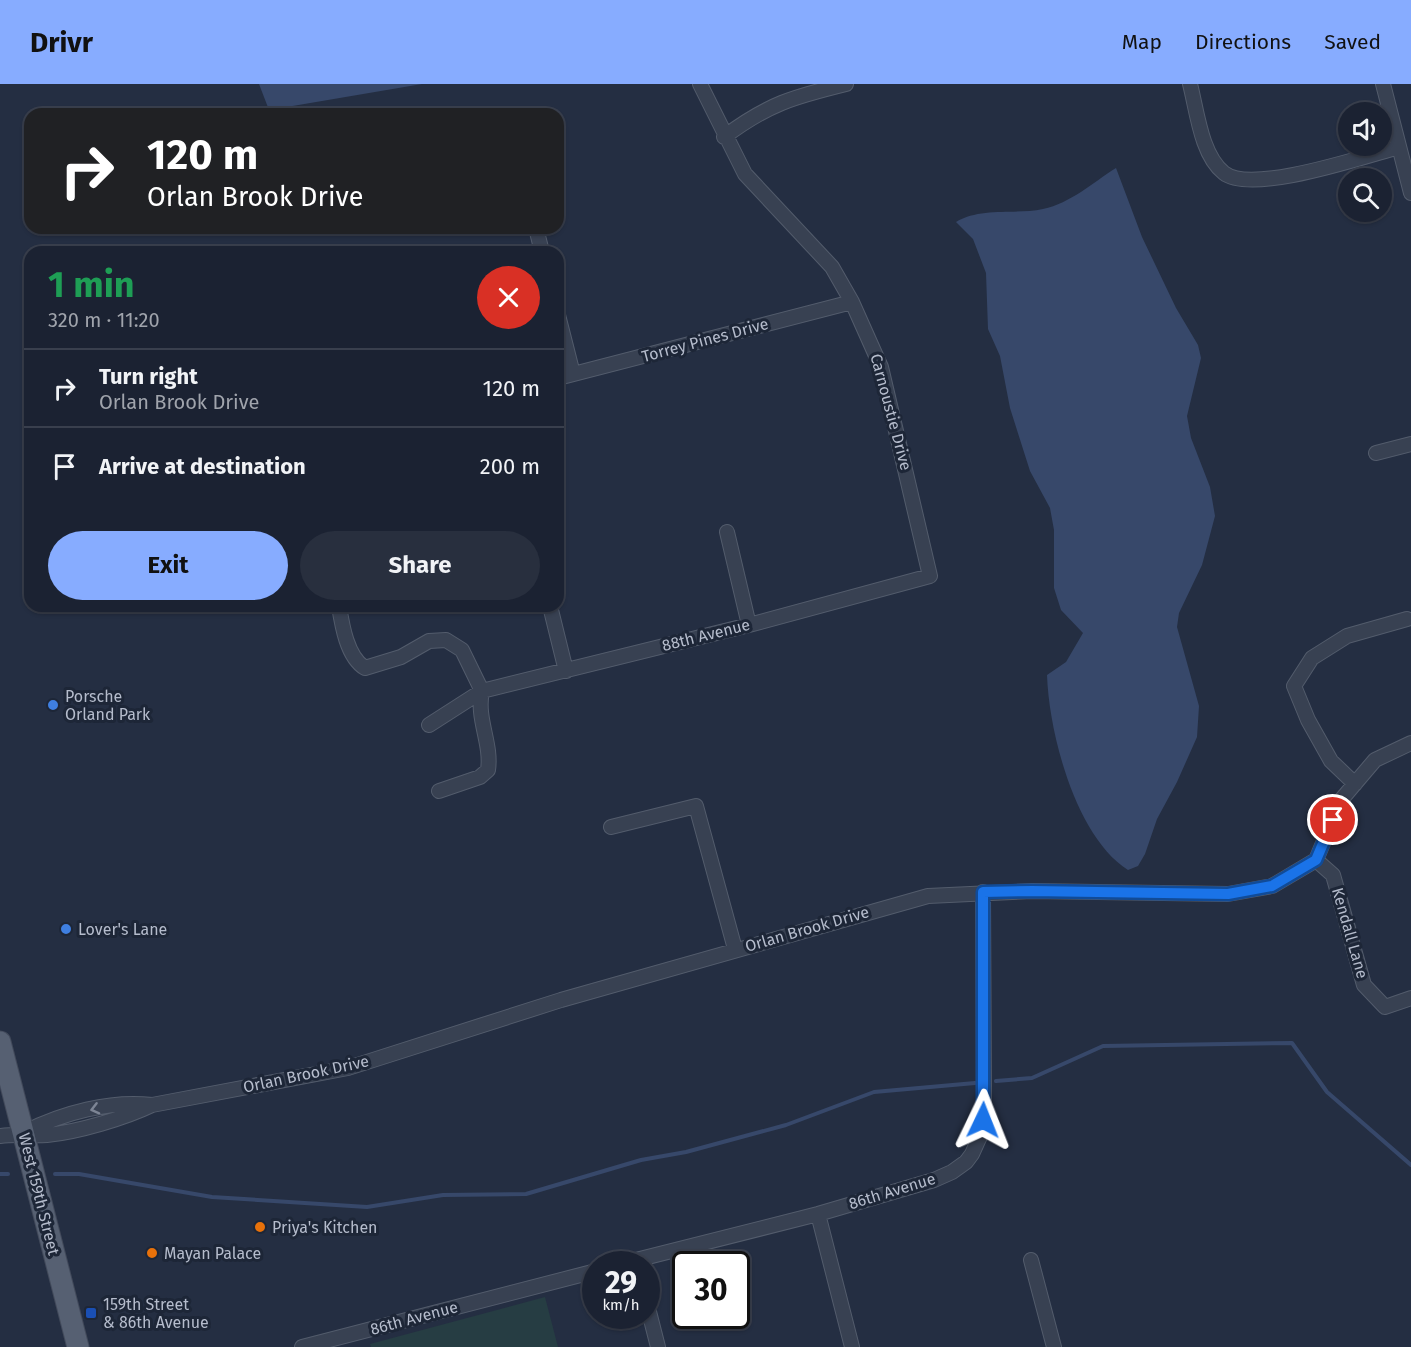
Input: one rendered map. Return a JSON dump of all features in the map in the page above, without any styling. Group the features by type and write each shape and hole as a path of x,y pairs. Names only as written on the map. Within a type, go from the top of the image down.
{"main road":[{"name":"West 159th Street","path":"0,1042 78,1347"}],"street":[{"name":"Carnoustie Drive","path":"700,84 724,137 745,174 832,267 852,302 881,367 930,576"},
{"path":"724,137 754,114 790,98 846,84"},
{"path":"1190,84 1209,153 1225,174 1248,180 1279,179 1399,147"},
{"path":"1383,84 1411,193"},
{"name":"Torrey Pines Drive","path":"564,376 852,302"},
{"path":"564,339 573,374"},
{"path":"1376,453 1411,444"},
{"path":"728,532 749,625"},
{"name":"88th Avenue","path":"429,725 482,691 749,625 930,576"},
{"path":"340,612 348,643 357,663 365,668 401,657 429,641 446,640 462,650 482,691 479,707 490,758 489,770 480,777 440,790"},
{"path":"552,612 566,670"},
{"path":"1355,784 1331,760 1308,720 1294,686 1312,658 1347,636 1407,619"},
{"path":"1316,860 1341,800 1376,760 1411,743"},
{"path":"611,827 696,806 735,949"},
{"name":"Orlan Brook Drive","path":"0,1136 23,1133 47,1121 126,1102 152,1105 348,1068 561,1000 928,896 1032,891 1228,894 1272,886 1316,860"},
{"name":"Kendall Lane","path":"1316,860 1333,875 1364,985 1385,1007 1411,998"},
{"name":"86th Avenue","path":"660,1256 934,1180 966,1162 976,1148 982,1132 984,1108 983,892"},
{"path":"818,1214 852,1347"},
{"path":"1030,1260 1054,1347"},
{"name":"86th Avenue","path":"302,1347 582,1275"},
{"path":"653,1329 658,1347"}],"green space":[{"path":"545,1297 558,1347 371,1347 370,1344"}],"water":[{"path":"259,84 422,84 281,108 268,108"},
{"path":"1116,168 1142,237 1176,308 1198,345 1201,358 1187,416 1191,438 1210,487 1215,516 1202,565 1179,613 1177,627 1199,706 1197,737 1157,819 1145,854 1138,866 1128,870 1110,855 1094,834 1080,809 1060,754 1053,726 1047,675 1066,662 1083,633 1061,610 1054,588 1054,530 1050,508 1030,471 1010,408 1000,356 988,329 986,273 973,239 956,222 976,214 1032,211 1053,206 1072,197"}],"waterway":[{"path":"996,1081 1032,1078 1103,1046 1292,1043 1327,1092 1411,1165"},
{"path":"55,1174 79,1174 212,1197 367,1207 443,1195 526,1194 641,1160 686,1152 786,1125 874,1092 975,1083"},
{"path":"0,1174 8,1174"}],"place":[{"name":"Porsche Orland Park","path":"53,705"},
{"name":"Lover's Lane","path":"66,929"},
{"name":"Priya's Kitchen","path":"260,1227"},
{"name":"Mayan Palace","path":"152,1253"},
{"name":"159th Street & 86th Avenue","path":"91,1313"}],"route":[{"path":"983,1120 985,1044 983,892 1228,894 1272,886 1316,860 1333,820"}]}
